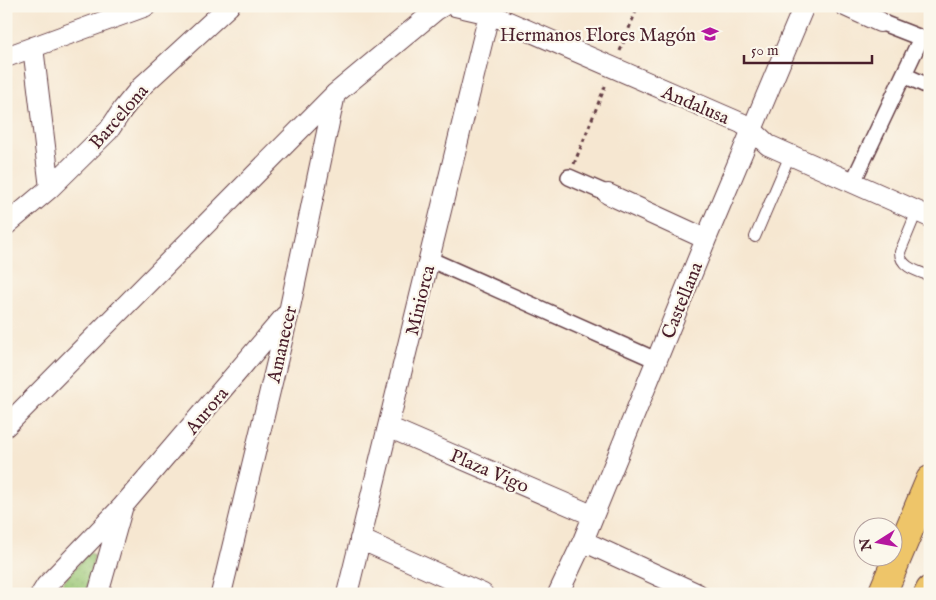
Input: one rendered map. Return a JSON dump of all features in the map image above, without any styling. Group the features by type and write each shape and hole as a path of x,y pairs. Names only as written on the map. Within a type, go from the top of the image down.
{"main road":[{"path":"882,594 930,480"},
{"path":"928,594 930,590"}],"street":[{"path":"6,57 146,6"},
{"name":"Barcelona","path":"6,225 50,188 109,130 141,87 229,6"},
{"name":"Castellana","path":"558,594 582,541 804,6"},
{"path":"844,6 922,38 853,182"},
{"path":"6,426 335,94 444,7"},
{"name":"Andalusa","path":"444,7 491,10 613,68 741,123 752,130 768,145 923,214"},
{"name":"Miniorca","path":"347,594 428,259 491,10"},
{"path":"33,47 50,188"},
{"path":"904,75 930,87"},
{"name":"Amanecer","path":"221,594 289,312 335,94"},
{"path":"570,177 706,239"},
{"path":"428,259 656,360"},
{"name":"Aurora","path":"40,594 122,507 289,312"},
{"name":"Plaza Vigo","path":"388,427 592,515"},
{"name":"Aurora","path":"98,594 122,507"},
{"path":"360,539 483,594"},
{"path":"582,541 698,594"}],"lane":[{"path":"755,237 790,155"},
{"path":"923,214 900,252 900,259 905,265 930,276"}],"path":[{"path":"570,177 638,6"}],"green space":[{"path":"91,553 94,557 85,594 53,594 87,554"}],"place":[{"name":"Hermanos Flores Magón","path":"710,34"}]}
